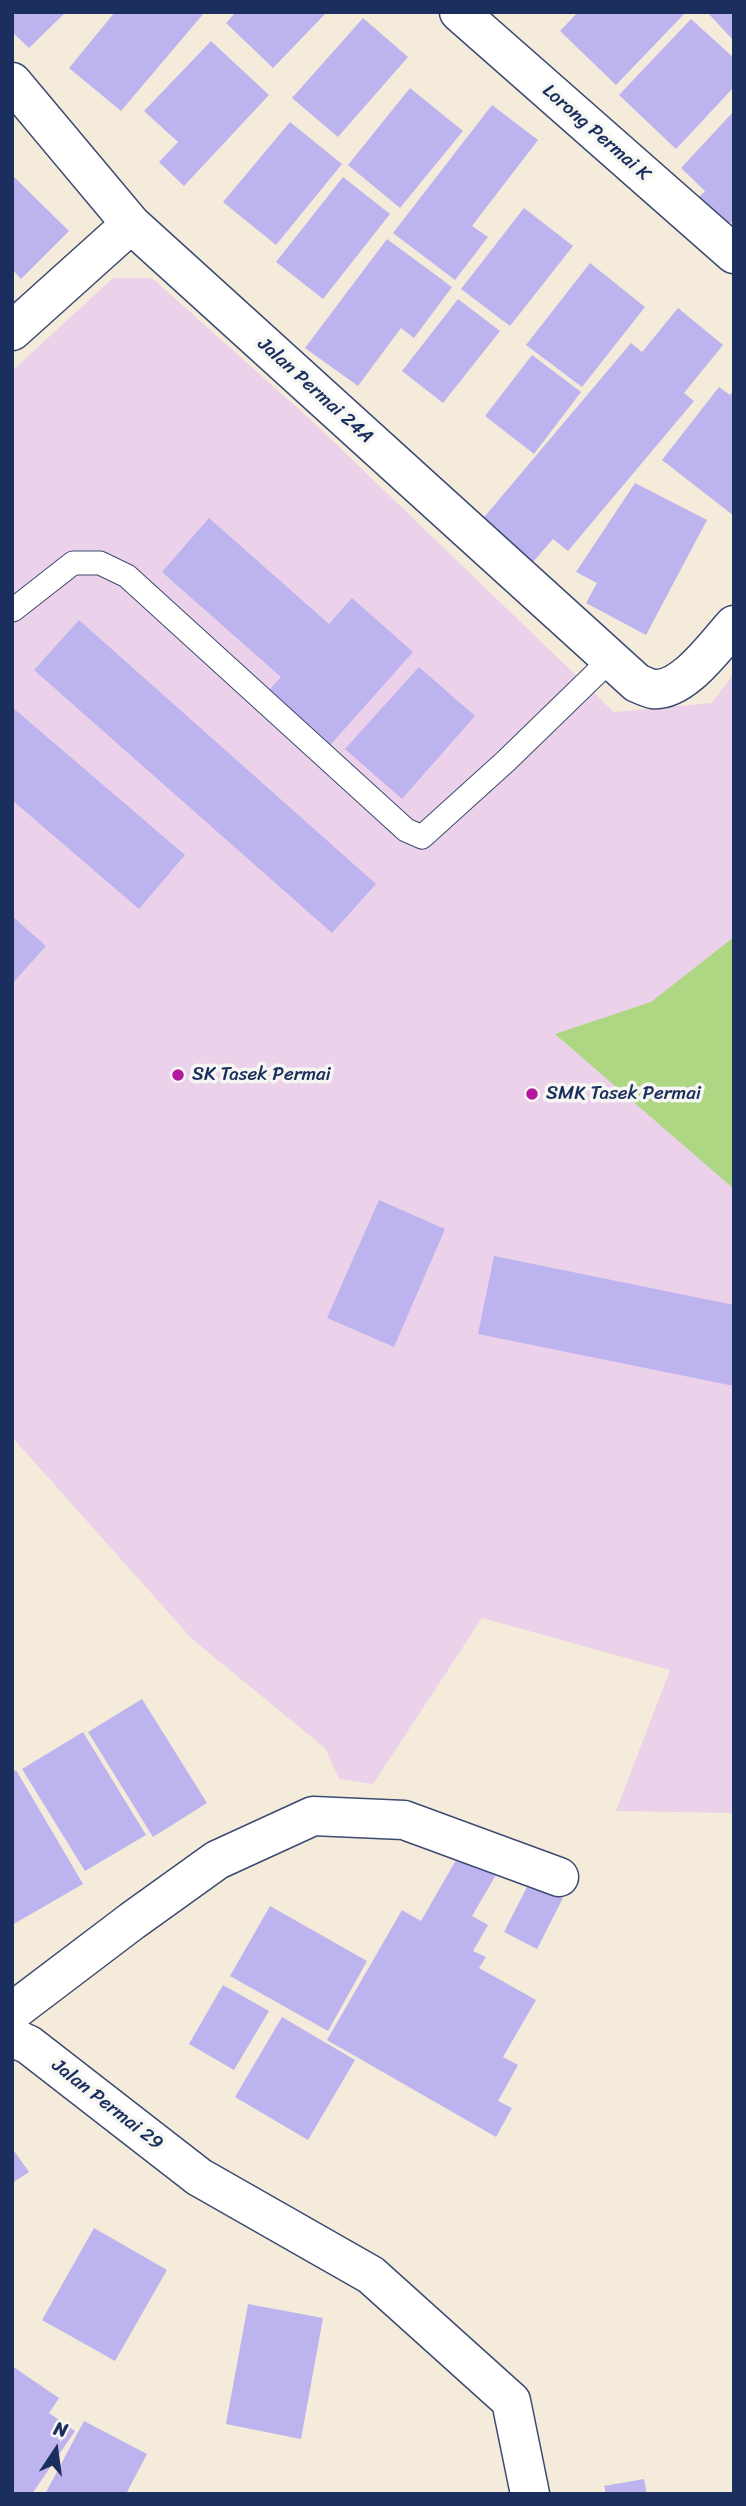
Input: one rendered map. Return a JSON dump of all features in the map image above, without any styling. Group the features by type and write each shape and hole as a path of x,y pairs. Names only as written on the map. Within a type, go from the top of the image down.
{"street":[{"name":"Lorong Permai K","path":"459,12 734,254"},
{"name":"Jalan Permai 24A","path":"12,82 131,224 624,671"},
{"path":"12,331 131,224"},
{"path":"624,671 652,689 668,687 683,680 734,625"},
{"path":"12,2012 132,1920 218,1860 313,1816 404,1820 559,1877"},
{"name":"Jalan Permai 29","path":"12,2037 29,2045 199,2177 371,2275 511,2400 530,2494"}],"lane":[{"path":"13,610 73,563 100,563 127,576 406,830 422,837 506,761 624,671"}],"shaded area":[{"path":"113,278 152,278 312,421 614,712 712,703 734,673 734,1813 616,1811 670,1670 482,1618 373,1784 339,1779 325,1748 192,1639 12,1437 12,371"}],"green space":[{"path":"734,937 734,1189 555,1034 651,1002"}],"building":[{"path":"12,12 66,12 29,48 12,32"},
{"path":"115,12 204,13 121,111 69,68"},
{"path":"236,12 327,12 273,68 226,23"},
{"path":"578,12 686,12 616,85 560,31"},
{"path":"707,12 734,12 734,41"},
{"path":"363,18 408,57 338,137 292,98"},
{"path":"691,19 734,58 734,87 676,149 619,95"},
{"path":"211,41 269,95 184,186 159,162 178,142 144,111"},
{"path":"410,88 463,131 400,208 348,165"},
{"path":"492,105 538,140 472,226 488,237 455,280 393,233"},
{"path":"734,111 734,219 728,225 699,197 705,191 681,168"},
{"path":"290,122 342,164 276,245 223,202"},
{"path":"12,175 69,231 21,279 12,269"},
{"path":"343,177 390,214 323,299 276,262"},
{"path":"524,208 573,246 510,326 461,289"},
{"path":"387,239 452,287 414,338 401,328 358,386 305,348"},
{"path":"590,263 645,307 582,387 526,345"},
{"path":"458,299 500,331 443,403 402,371"},
{"path":"678,308 723,345 684,393 694,401 568,551 553,539 526,570 475,528 631,343 642,352"},
{"path":"532,355 581,392 534,454 485,416"},
{"path":"719,387 730,395 734,390 734,516 662,460"},
{"path":"635,483 707,520 646,635 586,603 597,583 576,572"},
{"path":"209,518 329,624 352,598 413,652 324,752 262,698 281,677 162,572"},
{"path":"79,620 376,884 332,933 34,670"},
{"path":"419,667 475,716 402,799 345,749"},
{"path":"12,707 185,855 139,909 12,800"},
{"path":"12,916 46,946 12,984"},
{"path":"379,1200 445,1229 394,1347 327,1318"},
{"path":"494,1256 734,1305 734,1386 478,1334"},
{"path":"142,1699 207,1803 153,1837 88,1732"},
{"path":"83,1732 146,1835 85,1871 22,1769"},
{"path":"16,1770 83,1884 12,1925 12,1772"},
{"path":"463,1848 500,1868 472,1916 488,1925 473,1951 486,1957 479,1968 536,2000 503,2057 518,2065 498,2101 512,2108 496,2137 327,2040 402,1910 421,1921"},
{"path":"530,1881 563,1898 537,1949 504,1932"},
{"path":"270,1906 367,1961 328,2031 230,1976"},
{"path":"223,1985 269,2011 234,2070 189,2044"},
{"path":"282,2017 355,2060 308,2140 235,2097"},
{"path":"12,2148 29,2172 12,2183"},
{"path":"94,2228 167,2270 115,2361 42,2320"},
{"path":"248,2304 323,2318 301,2439 226,2424"},
{"path":"12,2366 59,2398 49,2413 75,2431 32,2494 12,2494"},
{"path":"84,2421 147,2454 126,2494 45,2494"},
{"path":"644,2479 647,2494 606,2494 604,2486"}],"place":[{"name":"SK Tasek Permai","path":"178,1075"},
{"name":"SMK Tasek Permai","path":"532,1094"}]}
